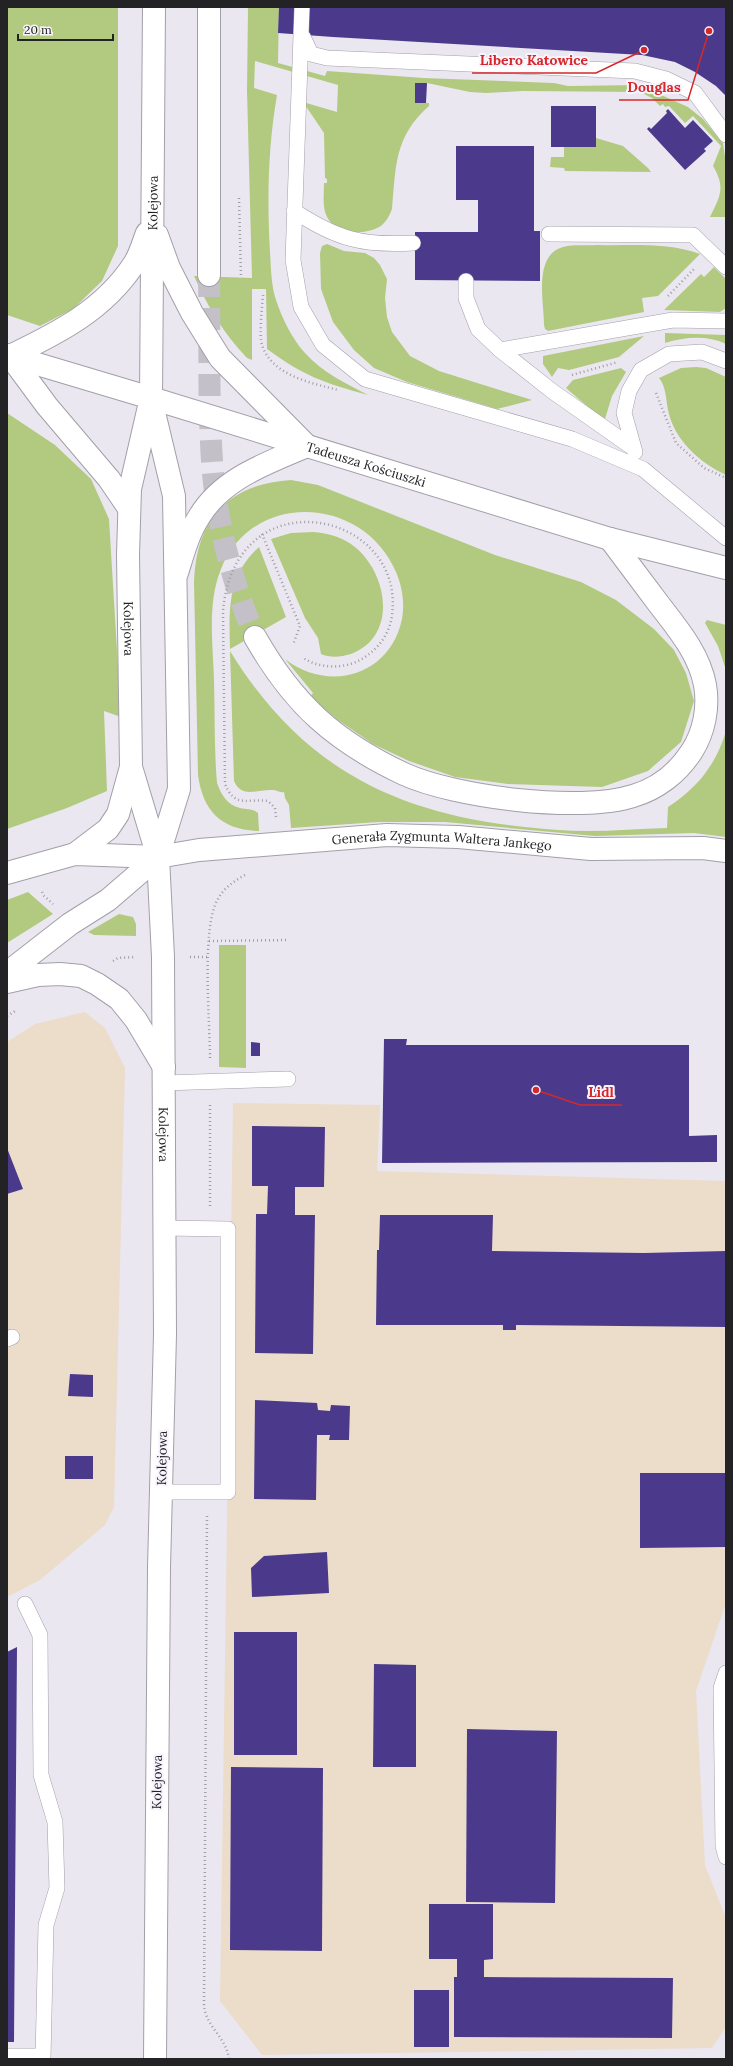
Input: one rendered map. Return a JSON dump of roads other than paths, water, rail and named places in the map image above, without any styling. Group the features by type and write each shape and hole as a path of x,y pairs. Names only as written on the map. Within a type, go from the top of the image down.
{"main road":[{"name":"Kolejowa","path":"154,7 151,399 130,489 128,508 131,767 158,857 163,957 165,1334 161,1492 155,2059"},
{"path":"209,275 210,7"},
{"path":"128,508 110,479 47,406 8,356 56,334 78,321 102,302 119,284 135,263 152,220"},
{"path":"152,220 169,268 192,313 220,358 307,446 252,470 230,483 211,500 199,516 188,538 176,576"},
{"name":"Tadeusza Kościuszki","path":"8,356 610,539 726,568"},
{"name":"Kolejowa","path":"151,399 174,496 180,789 158,857"},
{"path":"255,637 281,680 314,717 358,749 406,775 430,784 459,791 542,802 595,802 633,796 654,787 671,776 685,762 702,729 706,708 705,685 698,662 686,640 610,539"},
{"path":"75,854 108,829 118,814 131,767"},
{"name":"Generała Zygmunta Waltera Jankego","path":"7,873 75,854 158,857 199,850 387,835 458,837 591,849 703,848 726,851"},
{"path":"7,973 70,924 108,900 158,857"},
{"path":"7,982 38,975 60,974 81,976 97,984 119,999 128,1009 136,1020 164,1075"}],"lane":[{"path":"302,7 293,260 301,307 324,344 365,379 572,440 644,469 726,538"},
{"path":"302,34 311,54 327,58 634,72 666,79 695,93 726,135"},
{"path":"294,211 321,229 353,241 385,245 413,243"},
{"path":"549,234 693,235 726,267"},
{"path":"466,281 466,298 478,329 500,350 552,391 633,448"},
{"path":"500,350 672,320 726,321"},
{"path":"644,469 633,448 624,413 629,390 642,370 669,354 702,352 726,361"},
{"path":"164,1075 210,1082 288,1079"},
{"path":"161,1492 228,1492 228,1229 164,1228"},
{"path":"7,2056 43,2057 46,1925 57,1888 55,1822 41,1775 40,1635 25,1604"},
{"path":"726,1673 721,1688 723,1846 726,1857"}],"tunnel":[{"path":"209,275 210,414 214,484 226,551 239,595 255,637"}],"place":[{"name":"Douglas","path":"709,31"},
{"name":"Libero Katowice","path":"644,50"},
{"name":"Lidl","path":"536,1090"}]}
